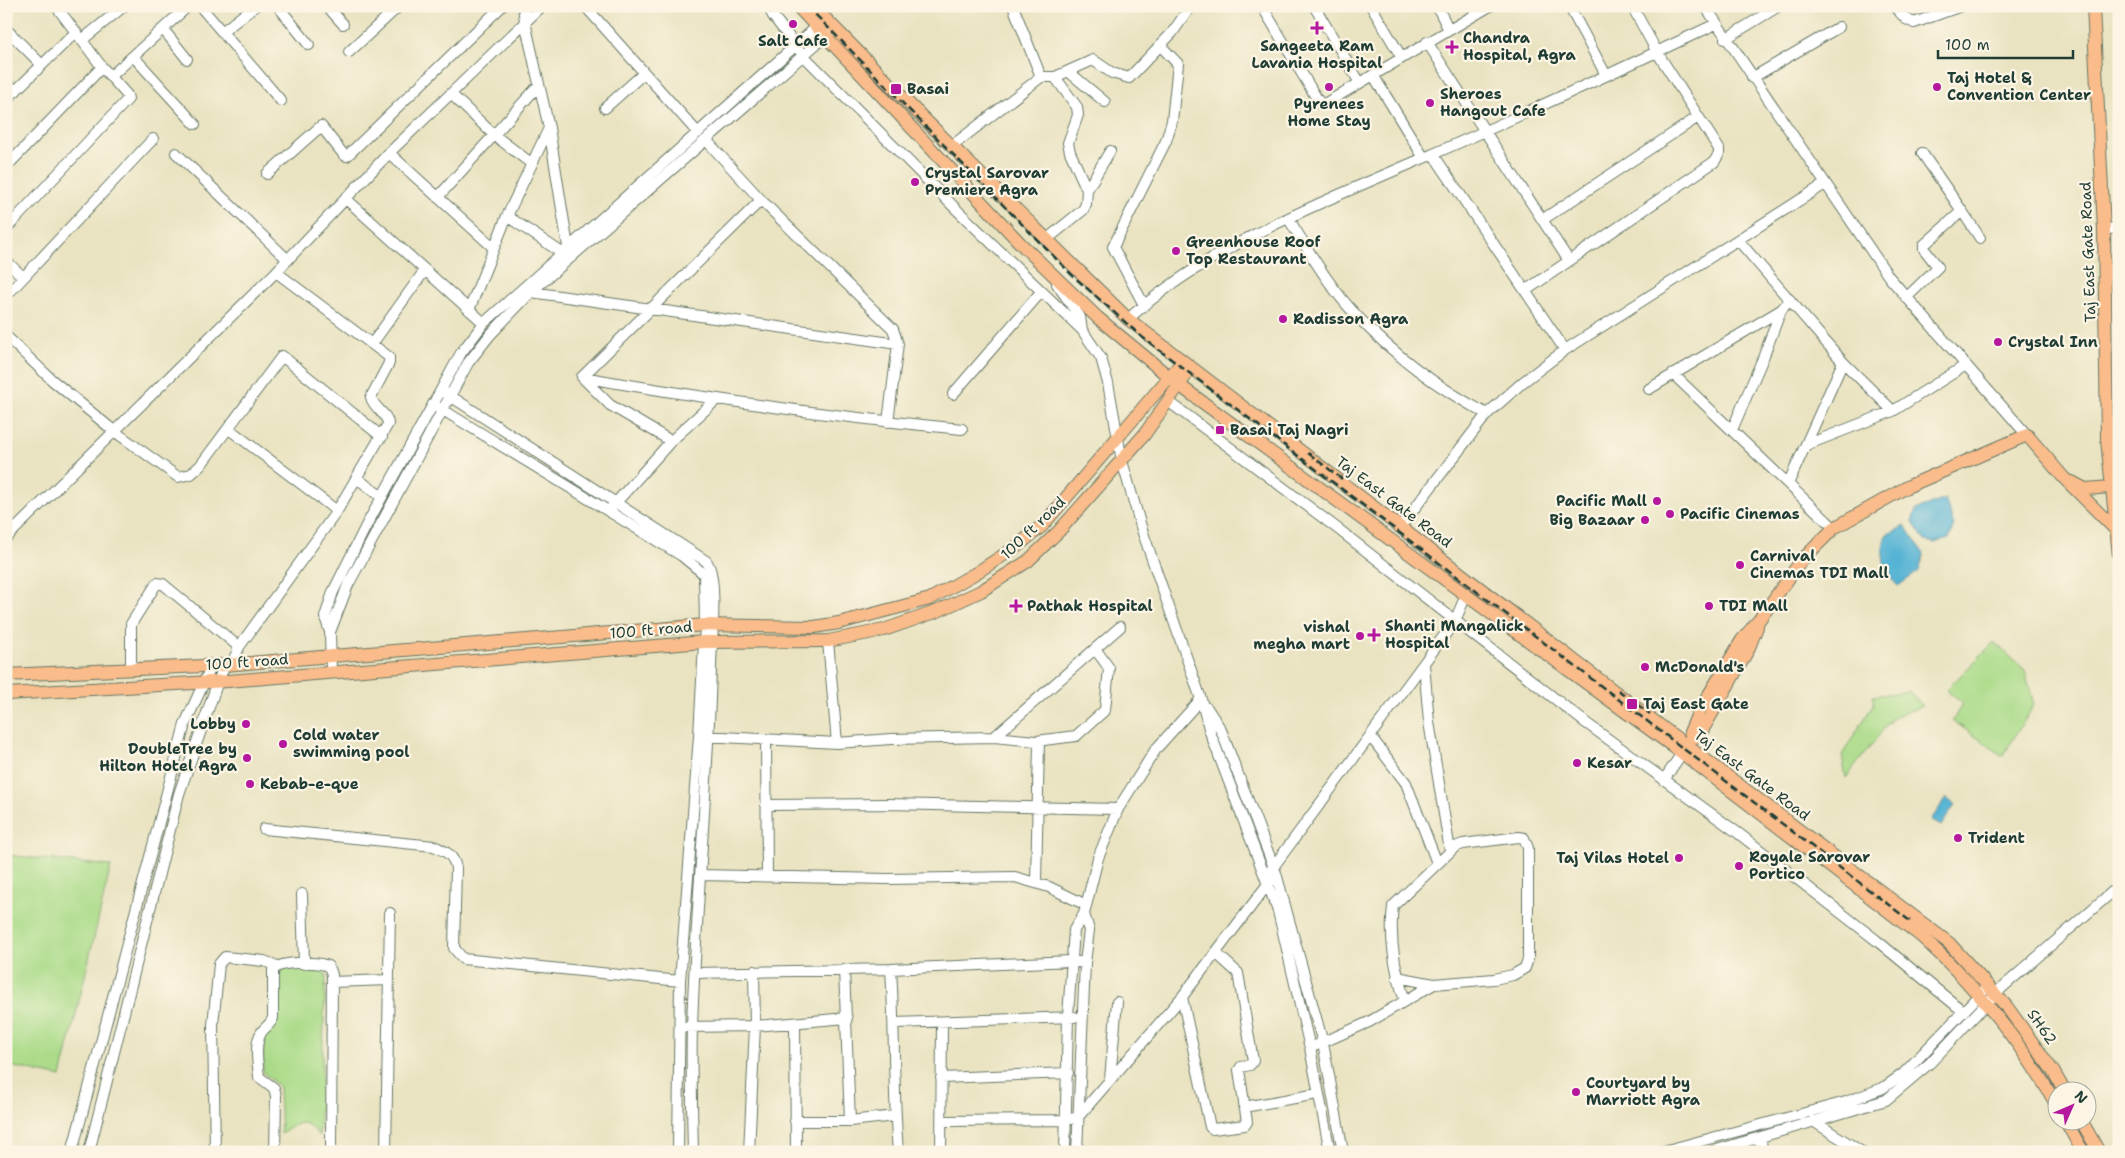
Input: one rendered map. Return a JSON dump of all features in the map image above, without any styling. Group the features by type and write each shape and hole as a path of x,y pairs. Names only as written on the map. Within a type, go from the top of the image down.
{"main road":[{"name":"SH62","path":"797,6 826,27 1021,244 1098,318 1179,385 1466,595 1687,745 1922,937 1988,994 2048,1063 2058,1080"},
{"name":"Taj East Gate Road","path":"813,6 826,27 952,146 1128,319 1687,745"},
{"name":"Taj East Gate Road","path":"2092,6 2104,230 2107,440 2119,556"},
{"name":"100 ft road","path":"6,675 229,665 709,626 814,627 839,623 930,599 976,573 1016,547 1042,526 1169,376 1187,364"},
{"name":"100 ft road","path":"6,694 218,681 708,642 828,641 884,630 938,611 981,591 1011,573 1059,531 1122,461 1168,401 1179,385 1187,364"},
{"path":"1687,745 1699,711 1719,676 1742,640 1760,620 1801,561 1834,528 1909,486 2027,435 2063,477 2115,529"},
{"path":"2063,477 2085,489 2111,486"},
{"name":"SH62","path":"1988,994 2048,1091"},
{"path":"2071,1130 2083,1152"},
{"path":"2087,1130 2099,1152"}],"street":[{"path":"6,229 128,101 127,95 56,6"},
{"path":"82,40 124,6"},
{"path":"111,76 188,6"},
{"path":"200,6 281,101"},
{"path":"222,32 255,6"},
{"path":"278,6 309,45"},
{"path":"327,6 343,24"},
{"path":"349,52 399,6"},
{"path":"268,174 321,126 344,155 347,156 502,6"},
{"path":"524,6 525,22 549,128 565,250"},
{"path":"6,538 288,260 389,153 542,6"},
{"path":"585,6 642,74 698,133"},
{"path":"768,6 800,51 1041,292 1082,330 1101,358 1108,383 1122,461 1161,586 1201,699 1210,732 1278,911 1310,1048 1330,1152"},
{"path":"1013,6 1041,78"},
{"path":"952,146 1041,78 1055,77 1093,60 1112,73 1129,78 1183,20 1190,6"},
{"path":"1262,6 1320,104 1326,103 1490,6"},
{"path":"1314,6 1360,83"},
{"path":"1371,6 1402,58"},
{"path":"1437,6 1449,30"},
{"path":"1569,6 1606,75"},
{"path":"1525,291 1717,159 1719,149 1657,52 1632,6"},
{"path":"1705,6 1725,39 1906,298 2027,435"},
{"path":"1725,39 1778,6"},
{"path":"1894,6 1906,19 1914,23 1961,6"},
{"path":"1128,319 1144,304 1191,271 1288,218 1483,132 1716,24"},
{"path":"330,632 348,585 450,396 474,356 531,292 707,141 826,27"},
{"path":"1752,78 1839,27"},
{"path":"6,29 42,65"},
{"path":"163,29 187,59"},
{"path":"6,100 76,32"},
{"path":"1427,42 1483,132 1569,261"},
{"path":"1144,304 1114,247 1166,141 1172,121 1178,64 1160,46"},
{"path":"331,672 330,632 326,616 329,601 382,497 440,390 461,354 484,323 698,133 800,51"},
{"path":"133,56 194,124"},
{"path":"6,167 102,66"},
{"path":"1069,72 1105,102"},
{"path":"605,108 642,74"},
{"path":"1373,75 1565,350"},
{"path":"1055,77 1077,107 1078,115 1068,143 1070,152 1087,190"},
{"path":"6,82 16,91"},
{"path":"438,197 539,85"},
{"path":"451,94 494,135 532,164"},
{"path":"1542,220 1698,117"},
{"path":"469,310 507,216 549,128"},
{"path":"6,296 153,139"},
{"path":"707,141 761,200 893,329 898,344 888,422"},
{"path":"1046,240 1082,210 1086,204 1087,190 1110,151"},
{"path":"176,153 288,260"},
{"path":"389,153 494,248"},
{"path":"1922,153 1980,238"},
{"path":"1401,526 1487,414 1523,382 1565,350 1825,184"},
{"path":"345,198 484,323"},
{"path":"582,377 761,200"},
{"path":"1906,298 1938,267 1923,246 1962,211"},
{"path":"507,216 565,250"},
{"path":"1288,218 1336,292 1356,316 1424,374 1447,391 1487,414"},
{"path":"2104,230 2119,226"},
{"path":"1738,240 1842,362 1893,411"},
{"path":"1021,244 1068,299 1082,321 1082,330"},
{"path":"6,261 23,278"},
{"path":"372,344 425,270"},
{"path":"89,1152 177,802 218,681 239,648 358,479 382,437 388,421 373,404 371,397 390,361 386,355 276,272"},
{"path":"531,292 898,344"},
{"path":"953,394 1041,292"},
{"path":"1649,389 1780,310 1790,300"},
{"path":"1732,430 1763,358 1780,310"},
{"path":"6,336 52,380 114,432 178,477 185,476 200,466 282,356 382,437"},
{"path":"1788,484 1842,362"},
{"path":"1806,445 1893,411 1966,365"},
{"path":"1673,374 1834,528"},
{"path":"582,377 716,400 888,422 962,429"},
{"path":"582,377 610,405 671,441"},
{"path":"440,390 616,502 710,565 700,875 692,1027 693,1152"},
{"path":"609,510 671,441 716,400"},
{"path":"1168,401 1586,723 1738,833 1876,940 1964,1012"},
{"path":"433,404 609,510 701,570 704,574 709,626"},
{"path":"229,429 337,511"},
{"path":"358,479 382,497"},
{"path":"131,668 131,624 156,583 163,584 239,648"},
{"path":"943,1121 1067,1120 1078,1117 1217,954 1267,881 1456,621 1466,595"},
{"path":"994,738 1120,628"},
{"path":"828,641 837,743"},
{"path":"704,736 837,743 891,739 994,738 1036,741 1076,736 1106,710 1109,668 1096,650"},
{"path":"1424,664 1429,722 1450,851"},
{"path":"72,1152 185,724 212,666"},
{"path":"1065,1152 1068,1016 1074,930 1085,909 1098,858 1118,809 1156,749 1201,699"},
{"path":"1201,699 1221,730 1275,870 1322,1043 1343,1152"},
{"path":"678,1152 680,981 704,736"},
{"path":"1371,737 1406,782 1437,863"},
{"path":"766,739 767,875"},
{"path":"1036,741 1039,744 1036,882"},
{"path":"1664,780 1687,745"},
{"path":"766,804 888,804 1118,809"},
{"path":"264,829 434,846 449,853 454,858 456,868 454,948 463,959 680,981"},
{"path":"1397,978 1434,984 1494,979 1513,975 1525,968 1528,960 1528,843 1519,837 1463,844 1450,851 1393,906 1392,918 1397,978 1405,1001"},
{"path":"700,875 887,879 1015,877 1036,882 1085,909"},
{"path":"1660,1152 1846,1102 1883,1088 1902,1074 1964,1012 2119,886"},
{"path":"302,894 304,964"},
{"path":"1077,1152 1085,963 1089,930 1085,909"},
{"path":"386,1152 390,913"},
{"path":"1182,997 1210,1127 1213,1129 1245,1125 1239,1069 1250,1065 1253,1061 1238,973 1217,954"},
{"path":"215,1152 213,1025 219,964 225,957 264,961 277,966"},
{"path":"694,972 891,968 1071,961 1085,963"},
{"path":"275,1152 276,1096 274,1088 258,1077 258,1044 259,1036 271,1024 273,1018 274,970 283,963 328,966 331,969 331,1152"},
{"path":"891,968 895,1023 895,1116 898,1152"},
{"path":"844,969 850,1121"},
{"path":"749,1152 755,1026 754,971"},
{"path":"332,982 389,980"},
{"path":"1310,1048 1370,1022 1434,984"},
{"path":"1710,1152 1886,1100 1930,1063 1988,994"},
{"path":"1110,1079 1117,1002"},
{"path":"895,1023 942,1023 1068,1016 1083,1018"},
{"path":"678,1027 795,1024 846,1018"},
{"path":"941,1152 943,1121 941,1078 942,1023"},
{"path":"795,1024 796,1152"},
{"path":"941,1078 1068,1073"},
{"path":"1244,1107 1312,1095"},
{"path":"795,1120 850,1121 895,1116"},
{"path":"1813,1121 1846,1147 1862,1152"},
{"path":"1761,1138 1762,1152"}],"green space":[{"path":"1994,642 2025,670 2034,705 2003,756 1952,720 1963,704 1946,690"},
{"path":"1909,691 1923,706 1893,717 1846,778 1842,755 1873,705 1873,696"},
{"path":"6,855 111,866 61,1077 6,1065"},
{"path":"284,967 317,968 326,974 319,1136 304,1123 296,1124 281,1134 279,1087 263,1072 264,1037 277,1023 278,975"}],"water":[{"path":"1945,499 1954,525 1949,539 1934,543 1925,541 1912,521 1916,510"},
{"path":"1905,526 1924,554 1919,571 1898,586 1886,569 1883,549 1886,535"},
{"path":"1946,798 1955,805 1941,826 1931,820"}],"railway":[{"path":"807,6 1072,275 1142,337 1910,921"},
{"path":"1308,453 1342,479"},
{"path":"1618,690 1650,714"}],"place":[{"name":"Salt Cafe","path":"793,24"},
{"name":"Sangeeta Ram Lavania Hospital","path":"1317,28"},
{"name":"Chandra Hospital, Agra","path":"1452,47"},
{"name":"Pyrenees Home Stay","path":"1329,87"},
{"name":"Taj Hotel & Convention Center","path":"1937,87"},
{"name":"Basai","path":"896,89"},
{"name":"Sheroes Hangout Cafe","path":"1430,103"},
{"name":"Crystal Sarovar Premiere Agra","path":"915,182"},
{"name":"Greenhouse Roof Top Restaurant","path":"1176,251"},
{"name":"Radisson Agra","path":"1283,319"},
{"name":"Crystal Inn","path":"1998,342"},
{"name":"Basai Taj Nagri","path":"1220,430"},
{"name":"Pacific Mall","path":"1657,501"},
{"name":"Pacific Cinemas","path":"1670,514"},
{"name":"Big Bazaar","path":"1645,520"},
{"name":"Carnival Cinemas TDI Mall","path":"1740,565"},
{"name":"Pathak Hospital","path":"1016,606"},
{"name":"TDI Mall","path":"1709,606"},
{"name":"Shanti Mangalick Hospital","path":"1374,635"},
{"name":"vishal megha mart","path":"1360,636"},
{"name":"McDonald's","path":"1645,667"},
{"name":"Taj East Gate","path":"1632,704"},
{"name":"Lobby","path":"246,724"},
{"name":"Cold water swimming pool","path":"283,744"},
{"name":"DoubleTree by Hilton Hotel Agra","path":"247,758"},
{"name":"Kesar","path":"1577,763"},
{"name":"Kebab-e-que","path":"250,784"},
{"name":"Trident","path":"1958,838"},
{"name":"Taj Vilas Hotel","path":"1679,858"},
{"name":"Royale Sarovar Portico","path":"1739,866"},
{"name":"Courtyard by Marriott Agra","path":"1576,1092"}]}
